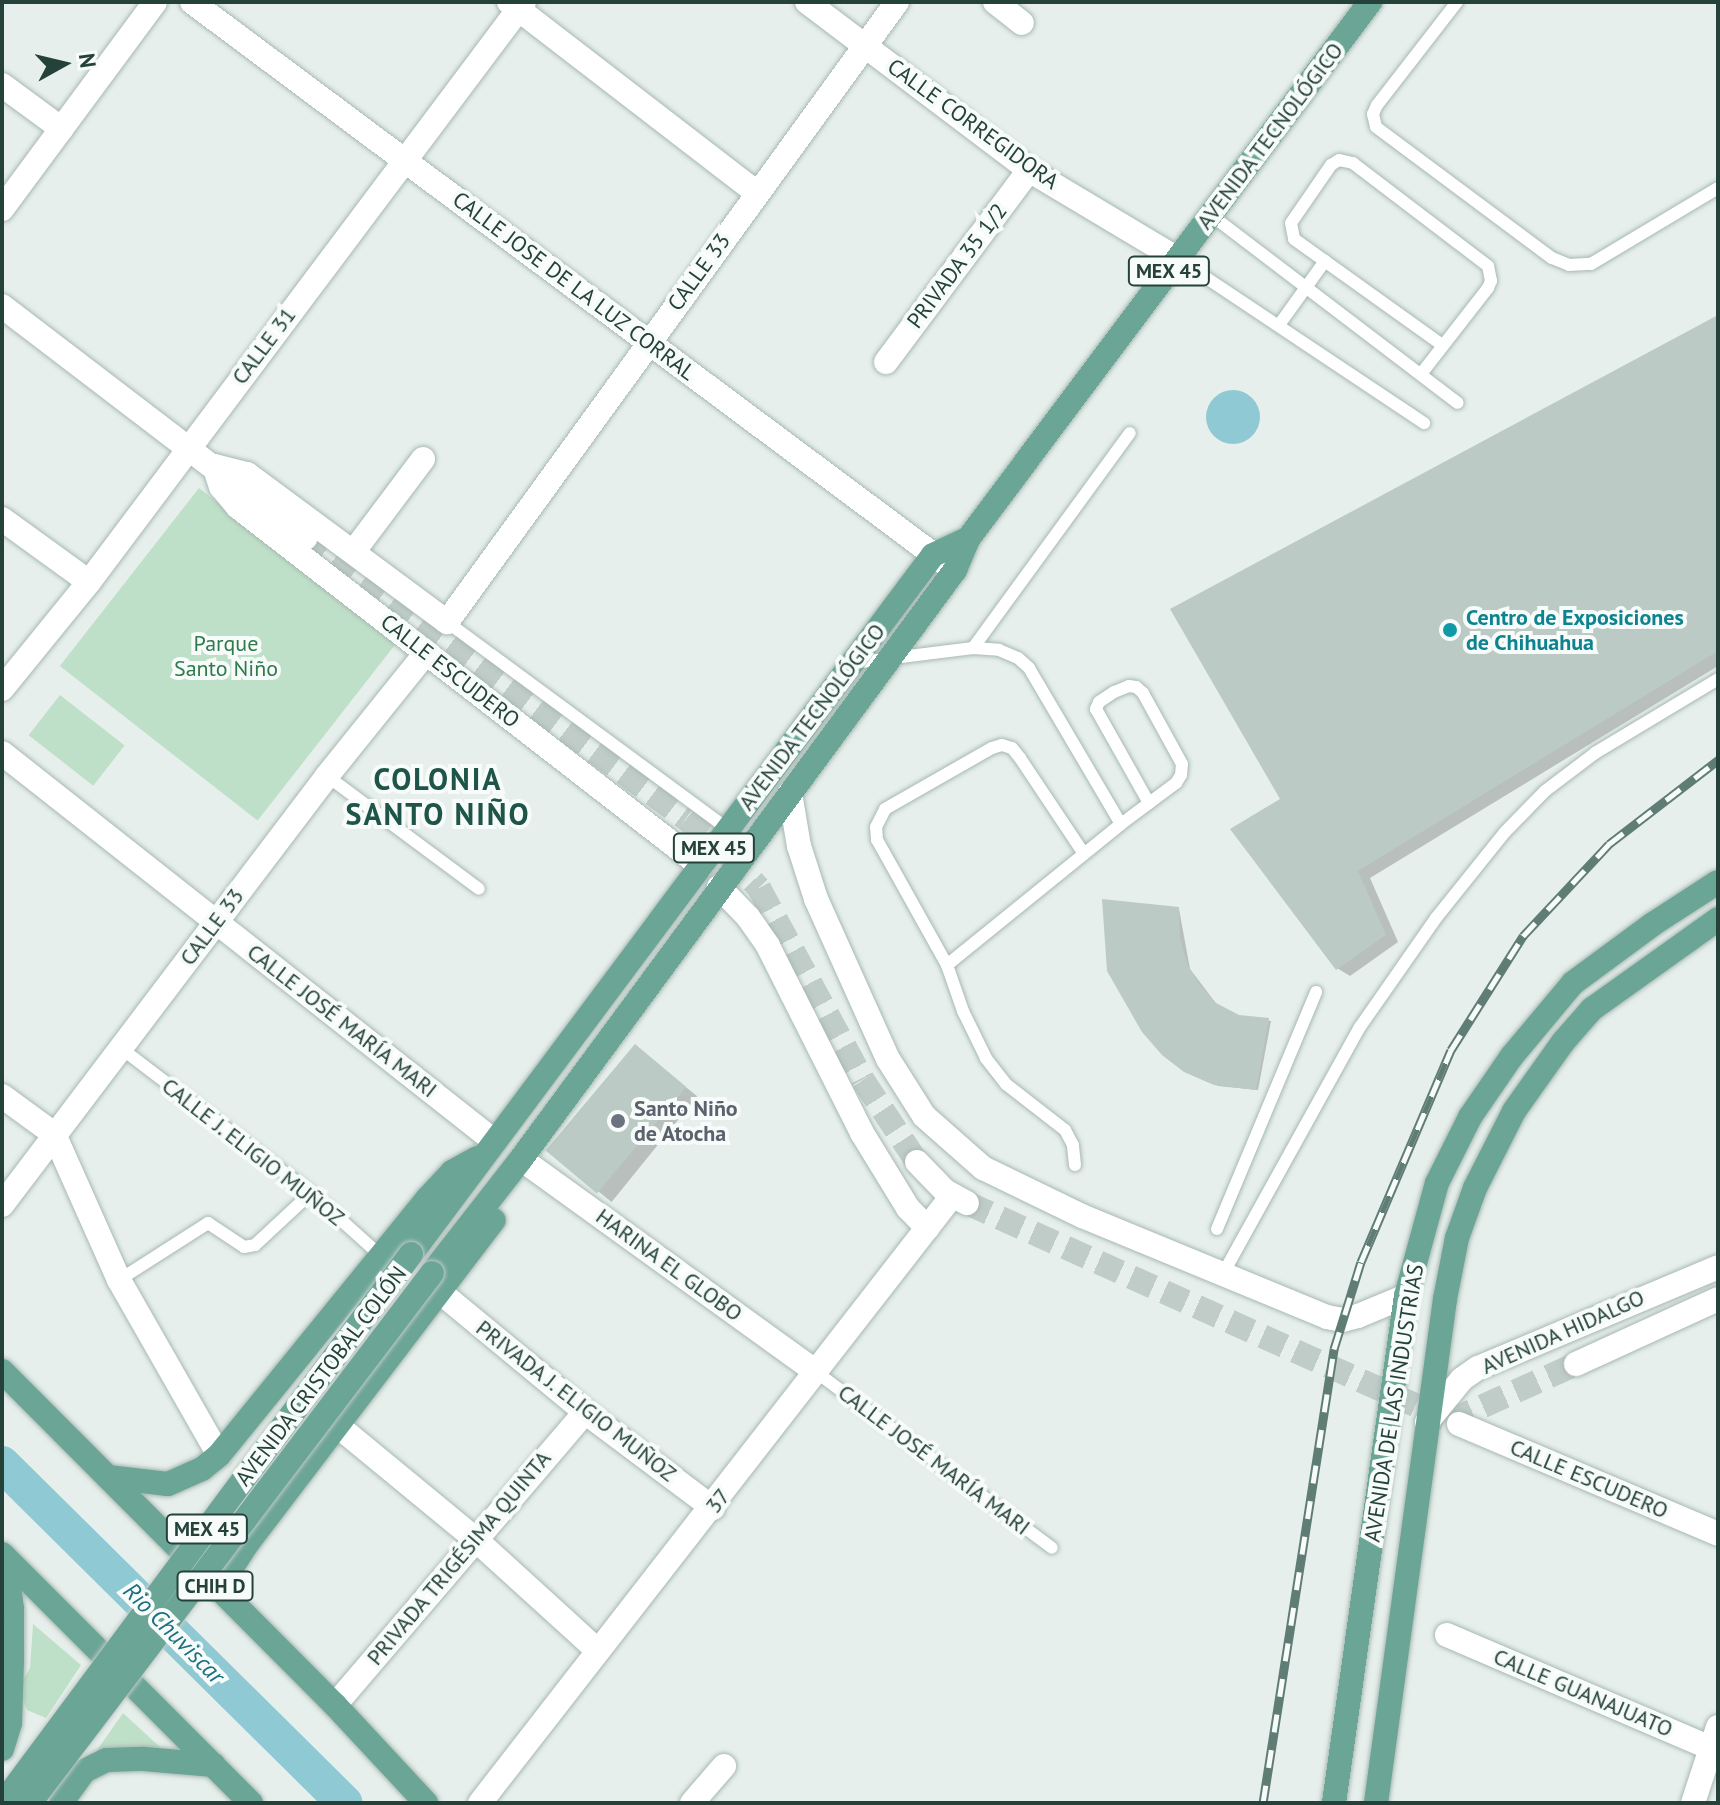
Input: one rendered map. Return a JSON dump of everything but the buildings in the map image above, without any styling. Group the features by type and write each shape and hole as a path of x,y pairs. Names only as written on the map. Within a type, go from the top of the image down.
{"main road":[{"name":"AVENIDA TECNOLÓGICO","path":"515,1167 955,570 968,539 1370,2"},
{"name":"AVENIDA TECNOLÓGICO","path":"490,1148 933,555 968,539"},
{"name":"AVENIDA DE LAS INDUSTRIAS","path":"1334,1803 1406,1296 1437,1183 1470,1117 1512,1056 1573,983 1653,924 1718,882"},
{"name":"AVENIDA DE LAS INDUSTRIAS","path":"1376,1803 1427,1422 1457,1238 1475,1188 1514,1111 1563,1042 1592,1009 1717,923"},
{"name":"AVENIDA CRISTOBAL COLÓN","path":"3,1803 490,1148"},
{"path":"108,1477 168,1484 202,1469 219,1455 443,1181 490,1148"},
{"name":"AVENIDA CRISTOBAL COLÓN","path":"30,1803 436,1282 515,1167"},
{"path":"218,1589 247,1544 338,1426 436,1282"},
{"name":"CHIH D","path":"2,1371 335,1705 426,1803"},
{"path":"2,1749 12,1609 4,1556"},
{"path":"4,1556 251,1803"},
{"path":"61,1803 84,1771 107,1760 144,1759 214,1765"}],"street":[{"path":"2,209 155,2"},
{"name":"CALLE JOSE DE LA LUZ CORRAL","path":"192,2 955,570"},
{"name":"CALLE CORREGIDORA","path":"807,2 1029,170 1178,259"},
{"name":"CALLE 33","path":"447,622 897,2"},
{"path":"995,2 1022,23"},
{"path":"517,4 757,193"},
{"name":"CALLE 31","path":"2,689 89,582 517,4"},
{"path":"2,85 62,129"},
{"name":"PRIVADA 35 1/2","path":"886,362 1029,170"},
{"name":"CALLE ESCUDERO","path":"2,306 305,538"},
{"path":"354,551 423,459"},
{"path":"214,466 247,474 447,622"},
{"name":"CALLE ESCUDERO","path":"214,466 221,487 238,507 701,866"},
{"path":"2,519 89,582"},
{"name":"CALLE 33","path":"2,1205 327,776 426,653"},
{"name":"CALLE JOSÉ MARÍA MARI","path":"2,753 215,922 490,1148"},
{"path":"790,793 799,846 816,899 888,1059 924,1116 983,1168 1082,1216 1342,1320 1406,1296"},
{"path":"719,887 748,917 768,946 862,1133 908,1208 927,1228"},
{"path":"2,1096 54,1134 119,1280 219,1455"},
{"name":"37","path":"480,1803 597,1650 713,1508 927,1228 960,1199 917,1162"},
{"name":"HARINA EL GLOBO","path":"515,1167 816,1372"},
{"name":"AVENIDA HIDALGO","path":"1427,1422 1462,1379 1478,1368 1718,1267"},
{"name":"PRIVADA J. ELIGIO MUÑOZ","path":"436,1282 585,1412 713,1508"},
{"name":"AVENIDA HIDALGO","path":"1576,1364 1718,1299"},
{"name":"PRIVADA TRIGÉSIMA QUINTA","path":"335,1705 585,1412"},
{"name":"CALLE ESCUDERO","path":"1459,1424 1718,1534"},
{"path":"338,1426 475,1539 597,1650"},
{"name":"CALLE GUANAJUATO","path":"1447,1635 1716,1742"},
{"path":"1693,1803 1716,1742"},
{"path":"692,1803 724,1766"}],"lane":[{"path":"1457,2 1377,105 1373,114 1376,127 1552,258 1569,265 1591,264 1718,188"},
{"path":"1421,374 1488,288 1491,281 1488,266 1346,160 1331,165 1291,223 1294,239 1442,345"},
{"path":"1211,215 1458,403"},
{"name":"CALLE CORREGIDORA","path":"1178,259 1424,423"},
{"path":"1279,325 1325,261"},
{"path":"973,648 1130,433"},
{"path":"447,622 728,829"},
{"path":"852,663 973,648 1010,654 1029,668 1121,824"},
{"path":"1224,1272 1360,1027 1436,918 1505,832 1545,791 1595,753 1718,679"},
{"path":"947,965 1176,783 1182,764 1143,693 1129,686 1099,702 1097,716 1149,803"},
{"path":"1075,1165 1073,1145 1065,1130 1006,1084 986,1058 947,965 877,840 876,827 885,809 1002,745 1012,748 1020,758 1084,854"},
{"path":"327,776 479,889"},
{"path":"1217,1229 1316,992"},
{"name":"CALLE J. ELIGIO MUÑOZ","path":"122,1049 311,1193 382,1257"},
{"path":"119,1280 208,1223 244,1247 255,1245 311,1193"},
{"name":"CALLE JOSÉ MARÍA MARI","path":"816,1372 1052,1548"}],"green space":[{"name":"Parque Santo Niño","path":"199,488 397,643 258,821 60,666"},
{"path":"60,695 125,745 93,786 29,735"},
{"path":"33,1624 81,1665 46,1718 27,1710 21,1694 21,1683 30,1668"},
{"path":"123,1713 185,1770 93,1756"}],"water":[{"path":"1233,390 1252,398 1260,417 1252,436 1233,444 1214,436 1206,417 1214,398"}],"waterway":[{"name":"Rio Chuviscar","path":"2,1464 345,1803"}],"tunnel":[{"path":"305,538 686,819 728,855 759,888 863,1080 917,1162"},
{"path":"967,1203 1446,1419"},
{"path":"1450,1421 1576,1364"}],"railway":[{"path":"1263,1803 1334,1349 1361,1262 1451,1050 1523,936 1609,844 1718,760"}],"place":[{"name":"Centro de Exposiciones de Chihuahua","path":"1450,630"},
{"name":"Santo Niño de Atocha","path":"618,1121"}],"district":[{"name":"COLONIA SANTO NIÑO","path":"438,796"}]}
